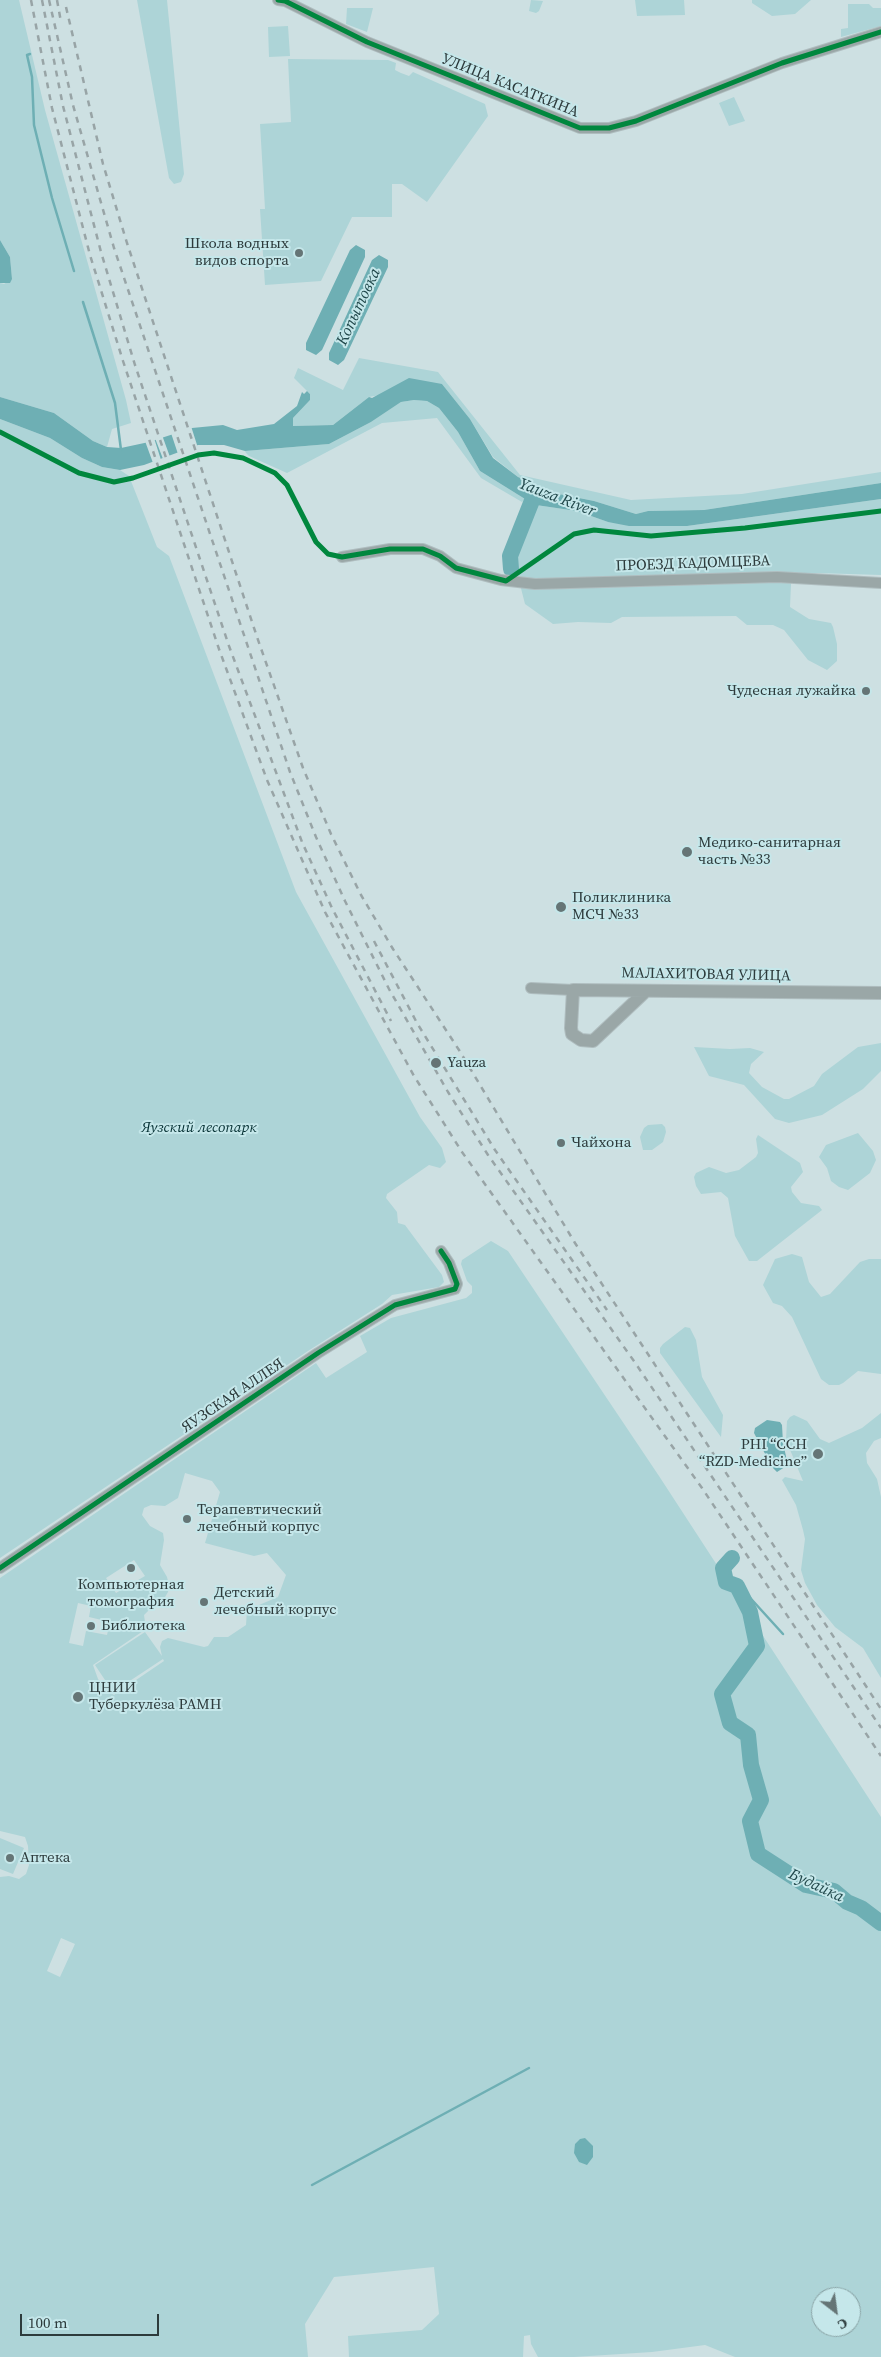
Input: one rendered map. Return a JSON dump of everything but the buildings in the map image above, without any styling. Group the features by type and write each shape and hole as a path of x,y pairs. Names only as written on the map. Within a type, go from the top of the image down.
{"street":[{"name":"УЛИЦА КАСАТКИНА","path":"278,0 285,1 367,42 580,128 609,128 636,120 782,63 881,32"},
{"name":"ПРОЕЗД КАДОМЦЕВА","path":"342,557 390,549 423,549 440,556 456,568 506,581 535,584 777,577 881,583"},
{"name":"МАЛАХИТОВАЯ УЛИЦА","path":"531,988 881,993"},
{"path":"573,990 572,1034 581,1040 593,1042 646,991"},
{"name":"ЯУЗСКАЯ АЛЛЕЯ","path":"0,1568 318,1353 395,1305 455,1289 457,1284 449,1263 441,1251"}],"green space":[{"path":"0,0 19,0 45,110 126,400 131,423 112,429 107,447 93,441 54,413 0,397 0,283 4,284 12,279 10,257 0,240"},
{"path":"137,0 167,0 184,174 181,182 174,184 169,178"},
{"path":"531,0 543,1 539,11 536,13 529,11"},
{"path":"635,0 684,0 685,15 637,16"},
{"path":"752,0 811,0 795,14 772,16 752,3"},
{"path":"848,4 869,4 873,8 881,8 881,26 841,37 841,29 848,28"},
{"path":"347,8 373,8 367,32 346,24"},
{"path":"288,26 290,56 269,57 268,27"},
{"path":"288,59 388,60 396,63 395,70 401,73 409,76 413,72 485,104 488,116 427,202 402,184 392,184 392,217 352,217 321,281 265,285 260,209 265,209 260,124 291,122"},
{"path":"734,97 745,121 729,126 719,103"},
{"path":"359,358 438,372 520,475 631,500 742,494 881,472 881,483 704,510 648,511 636,514 594,501 554,493 518,477 493,457 470,419 442,384 369,397 333,425 293,426 293,418 310,400 310,394 294,378 298,368 343,390"},
{"path":"427,401 439,408 458,432 480,471 525,499 522,502 481,478 437,418 382,423 287,473 249,456 245,451 329,444 371,422 401,402"},
{"name":"Яузский лесопарк","path":"0,419 50,438 82,458 102,467 120,470 129,476 157,547 169,556 296,892 420,1117 442,1148 446,1162 440,1168 429,1165 387,1194 386,1198 397,1212 398,1223 405,1225 442,1275 444,1282 439,1287 392,1295 382,1304 308,1351 0,1558"},
{"path":"881,499 881,575 818,573 797,575 791,584 790,607 809,619 831,623 833,627 837,644 837,661 827,670 808,660 784,630 773,625 747,625 736,616 622,617 611,623 578,622 553,624 525,604 513,557 536,505 577,511 608,522 687,526"},
{"path":"881,1043 881,1071 863,1089 822,1115 789,1123 775,1119 744,1085 709,1076 694,1047 750,1048 764,1052 751,1064 749,1073 762,1087 784,1099 789,1099 814,1086 822,1074 858,1047"},
{"path":"662,1124 666,1132 663,1142 652,1150 643,1150 640,1137 644,1128 648,1125"},
{"path":"858,1133 873,1151 876,1160 870,1173 848,1190 839,1187 831,1181 827,1168 819,1157 826,1145"},
{"path":"758,1135 800,1163 803,1172 791,1187 792,1192 801,1203 819,1206 822,1210 757,1261 749,1261 735,1236 728,1198 721,1192 701,1194 696,1186 694,1177 696,1173 709,1167 726,1173 739,1170 756,1157 758,1153 756,1139"},
{"path":"491,1241 508,1251 659,1476 881,1817 881,2357 735,2357 705,2345 652,2352 574,2357 538,2357 531,2344 530,2335 524,2336 523,2357 349,2357 348,2336 422,2330 439,2314 434,2267 334,2277 305,2324 308,2357 0,2357 0,1877 9,1876 19,1879 26,1874 29,1865 28,1846 25,1837 0,1831 0,1578 316,1363 326,1378 367,1352 360,1336 391,1318 466,1298 472,1293 472,1286 467,1281 461,1264 462,1260","holes":["185,1473 212,1481 220,1492 205,1543 254,1556 267,1553 286,1575 278,1597 259,1605 252,1605 247,1610 246,1625 228,1637 214,1637 208,1646 204,1647 168,1638 162,1641 160,1647 162,1656 145,1632 95,1665 113,1692 163,1659 164,1661 114,1695 106,1690 98,1679 93,1665 146,1629 144,1615 161,1604 168,1592 167,1577 160,1565 164,1540 163,1533 150,1526 142,1515 144,1508 151,1505 165,1506 178,1498","134,1560 145,1576 116,1593 106,1578","78,1603 91,1606 89,1617 110,1622 107,1635 86,1631 83,1646 69,1643","61,1938 75,1944 60,1977 47,1971"]},
{"path":"792,1254 802,1257 809,1282 821,1297 830,1294 860,1262 869,1259 881,1259 881,1374 858,1371 839,1385 829,1385 821,1379 792,1317 782,1306 773,1303 763,1285 775,1259"},
{"path":"685,1327 690,1328 696,1340 702,1377 723,1415 721,1437 660,1353 660,1348 663,1344"},
{"path":"881,1413 881,1438 874,1441 866,1453 867,1463 877,1479 881,1497 881,1678 863,1648 835,1627 817,1605 805,1583 801,1570 805,1539 803,1530 796,1505 782,1480 785,1477 803,1481 786,1440 787,1421 790,1417 794,1415 807,1421 820,1439 829,1443 862,1428"},
{"name":"Аптека","path":"0,1838 24,1848 13,1874 0,1869"}],"water":[{"path":"0,240 10,257 12,279 10,283 0,283"},
{"path":"356,245 365,250 365,257 322,350 316,355 306,350 306,343 350,250"},
{"name":"Копытовка","path":"379,255 388,260 388,267 344,360 338,365 329,360 329,353 372,260"},
{"name":"Yauza River","path":"409,378 442,384 470,419 493,458 518,477 554,493 594,501 636,514 648,511 704,510 881,483 881,499 687,526 629,526 608,522 577,511 536,505 480,471 458,432 439,408 427,401 401,402 371,422 329,444 245,451 224,445 198,445 144,465 120,470 102,467 82,458 50,438 0,419 0,397 54,413 93,441 107,447 121,448 149,442 192,428 223,425 237,430 274,424 297,406 302,392 304,394 307,391 310,394 310,400 293,418 293,426 333,425 369,397 372,398"},
{"path":"767,1420 780,1422 782,1425 783,1443 788,1465 777,1472 772,1467 754,1433 755,1428"},
{"path":"585,2138 593,2146 593,2157 587,2165 579,2162 574,2153 575,2144 580,2139"}],"pier":[{"path":"191,426 198,448 178,454 171,433"},
{"path":"162,435 170,457 163,459 155,438"},
{"path":"154,438 161,460 153,463 145,441"}],"waterway":[{"path":"30,54 27,55 32,77 34,125 52,198 74,271"},
{"path":"83,302 115,403 121,450"},
{"name":"Будайка","path":"511,569 510,556 535,493"},
{"name":"Будайка","path":"732,1558 723,1568 726,1582 737,1586 750,1612 757,1646 722,1694 730,1723 748,1735 751,1765 761,1800 750,1821 758,1854 806,1885 834,1891 847,1902 861,1908 881,1923"},
{"path":"723,1568 783,1634"},
{"path":"312,2185 529,2068"}],"railway":[{"path":"31,0 52,108 90,255 123,361 219,649 267,780 325,912 414,1076 462,1152 702,1488 881,1756"},
{"path":"42,0 63,106 101,252 135,365 229,646 302,842 332,908 391,1021"},
{"path":"49,0 73,105 114,248 290,772 316,837 345,901 389,989 448,1092 488,1155 636,1364 881,1728"},
{"path":"57,0 61,22"},
{"path":"66,7 103,164 127,243 257,637 303,768 331,834 361,895 393,949 459,1050 575,1243 881,1709"},
{"path":"374,941 417,1023 495,1150 607,1310"}],"cycle path":[{"path":"278,0 285,1 367,42 580,128 609,128 636,121 782,63 881,32"},
{"path":"0,432 79,473 114,482 133,478 198,455 214,453 243,458 275,473 287,485 316,542 328,554 342,557 390,549 423,549 440,556 456,568 506,581 574,534 594,530 651,536 745,528 881,511"},
{"path":"0,1568 318,1353 395,1305 455,1289 457,1284 449,1263 441,1251"}],"place":[{"name":"Школа водных видов спорта","path":"299,253"},
{"name":"Чудесная лужайка","path":"866,691"},
{"name":"Медико-санитарная часть №33","path":"687,852"},
{"name":"Поликлиника МСЧ №33","path":"561,907"},
{"name":"Yauza","path":"436,1063"},
{"name":"Чайхона","path":"561,1143"},
{"name":"PHI “CCH “RZD-Medicine”","path":"818,1454"},
{"name":"Терапевтический лечебный корпус","path":"187,1519"},
{"name":"Компьютерная томография","path":"131,1568"},
{"name":"Детский лечебный корпус","path":"204,1602"},
{"name":"Библиотека","path":"91,1626"},
{"name":"ЦНИИ Туберкулёза РАМН","path":"78,1697"},
{"name":"Аптека","path":"10,1858"}]}
